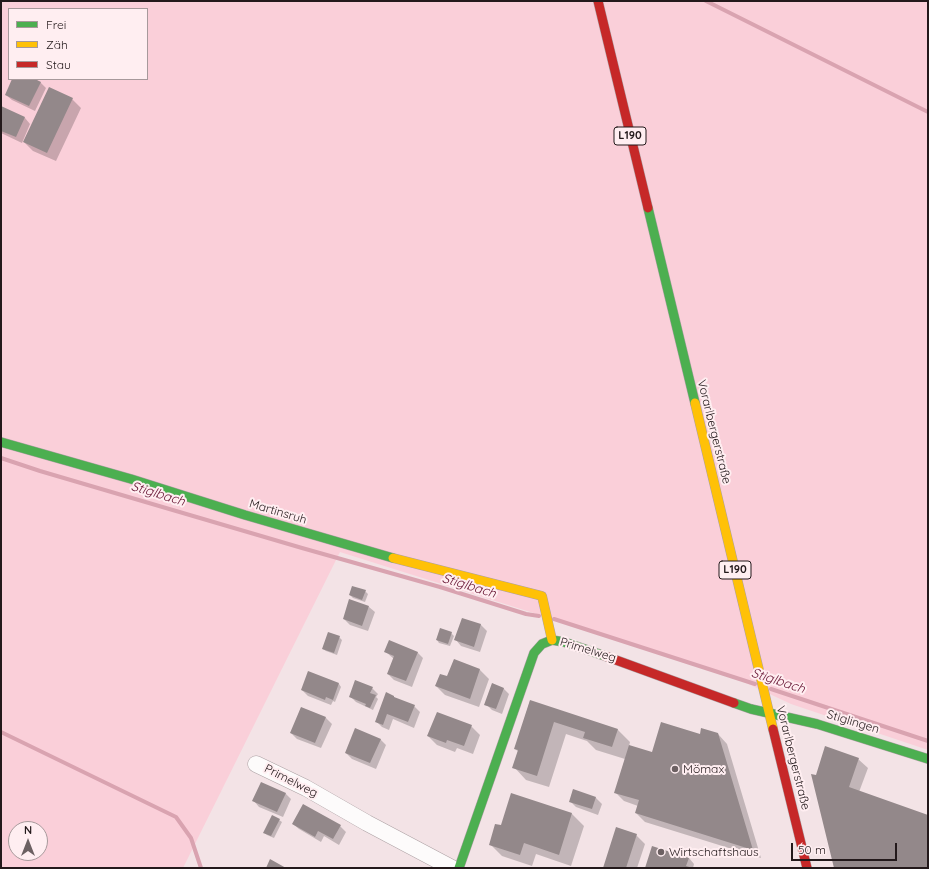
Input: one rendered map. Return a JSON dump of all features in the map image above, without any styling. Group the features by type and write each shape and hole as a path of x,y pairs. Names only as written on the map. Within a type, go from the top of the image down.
{"street":[{"name":"Vorarlbergerstraße","path":"598,1 807,868"},
{"name":"Martinsruh","path":"1,442 131,479 369,552 542,596 552,640"},
{"name":"Primelweg","path":"459,868 534,653 542,644 552,640 564,642 624,662 730,702 769,713"},
{"name":"Stiglingen","path":"769,713 817,724 928,759"},
{"name":"Primelweg","path":"256,764 306,788 367,824 452,868"}],"shaded area":[{"path":"1,1 928,1 928,750 791,704 727,674 340,552 183,868 1,868"}],"building":[{"path":"12,80 37,80 41,82 29,106 5,95"},
{"path":"49,87 73,98 47,153 23,142"},
{"path":"1,106 25,117 16,137 1,131"},
{"path":"352,586 366,590 362,600 349,595"},
{"path":"349,599 369,606 362,626 343,619"},
{"path":"462,618 481,624 474,647 454,640"},
{"path":"440,628 452,632 448,644 436,640"},
{"path":"328,632 340,636 334,653 322,649"},
{"path":"389,640 418,652 406,681 387,674 394,656 384,652"},
{"path":"454,659 480,669 470,699 435,686 440,674 447,676"},
{"path":"308,671 339,683 333,700 326,697 325,700 301,690"},
{"path":"355,680 373,687 370,693 376,695 370,708 365,706 366,704 349,697"},
{"path":"492,683 504,688 496,709 484,705"},
{"path":"386,692 394,697 415,705 408,722 387,714 383,725 375,722"},
{"path":"530,700 618,729 612,747 583,738 585,732 554,722 537,776 512,768 518,750 514,749"},
{"path":"301,707 326,717 315,743 290,733"},
{"path":"437,712 472,725 464,746 447,740 446,743 427,736"},
{"name":"Mömax","path":"661,722 700,734 701,728 718,733 753,850 635,813 639,800 614,793 629,745 652,752"},
{"path":"355,728 381,739 370,763 345,753"},
{"path":"825,746 859,758 849,787 928,815 928,868 834,868 811,774 816,775"},
{"path":"261,782 286,793 277,812 252,801"},
{"path":"573,789 596,797 592,809 569,802"},
{"path":"511,793 572,813 559,855 524,843 520,855 489,845 495,824 501,825"},
{"path":"303,804 341,825 333,839 318,831 315,837 292,824"},
{"path":"272,815 280,819 271,836 263,833"},
{"path":"616,827 637,834 626,868 603,868"},
{"name":"Wirtschaftshaus","path":"652,846 689,858 686,866 693,868 645,868"},
{"path":"270,859 286,868 266,868"}],"waterway":[{"path":"706,1 928,112"},
{"name":"Stiglbach","path":"1,458 40,471 302,548 440,587 526,614 539,616"},
{"name":"Stiglbach","path":"554,619 755,684"},
{"name":"Stiglbach","path":"771,689 928,741"},
{"path":"1,732 176,817 191,838 201,868"}],"traffic: fast":[{"path":"648,208 695,403"},
{"path":"1,442 131,479 245,515 393,558"},
{"path":"459,868 534,653 542,644 552,640 564,642 605,656"},
{"path":"734,703 751,709 817,724 928,759"}],"traffic: slow":[{"path":"695,403 773,729"},
{"path":"393,558 542,596 552,640"}],"traffic: jam":[{"path":"598,1 648,208"},
{"path":"605,656 734,703"},
{"path":"773,729 807,868"}],"place":[{"name":"Mömax","path":"675,769"},
{"name":"Wirtschaftshaus","path":"661,852"}]}
